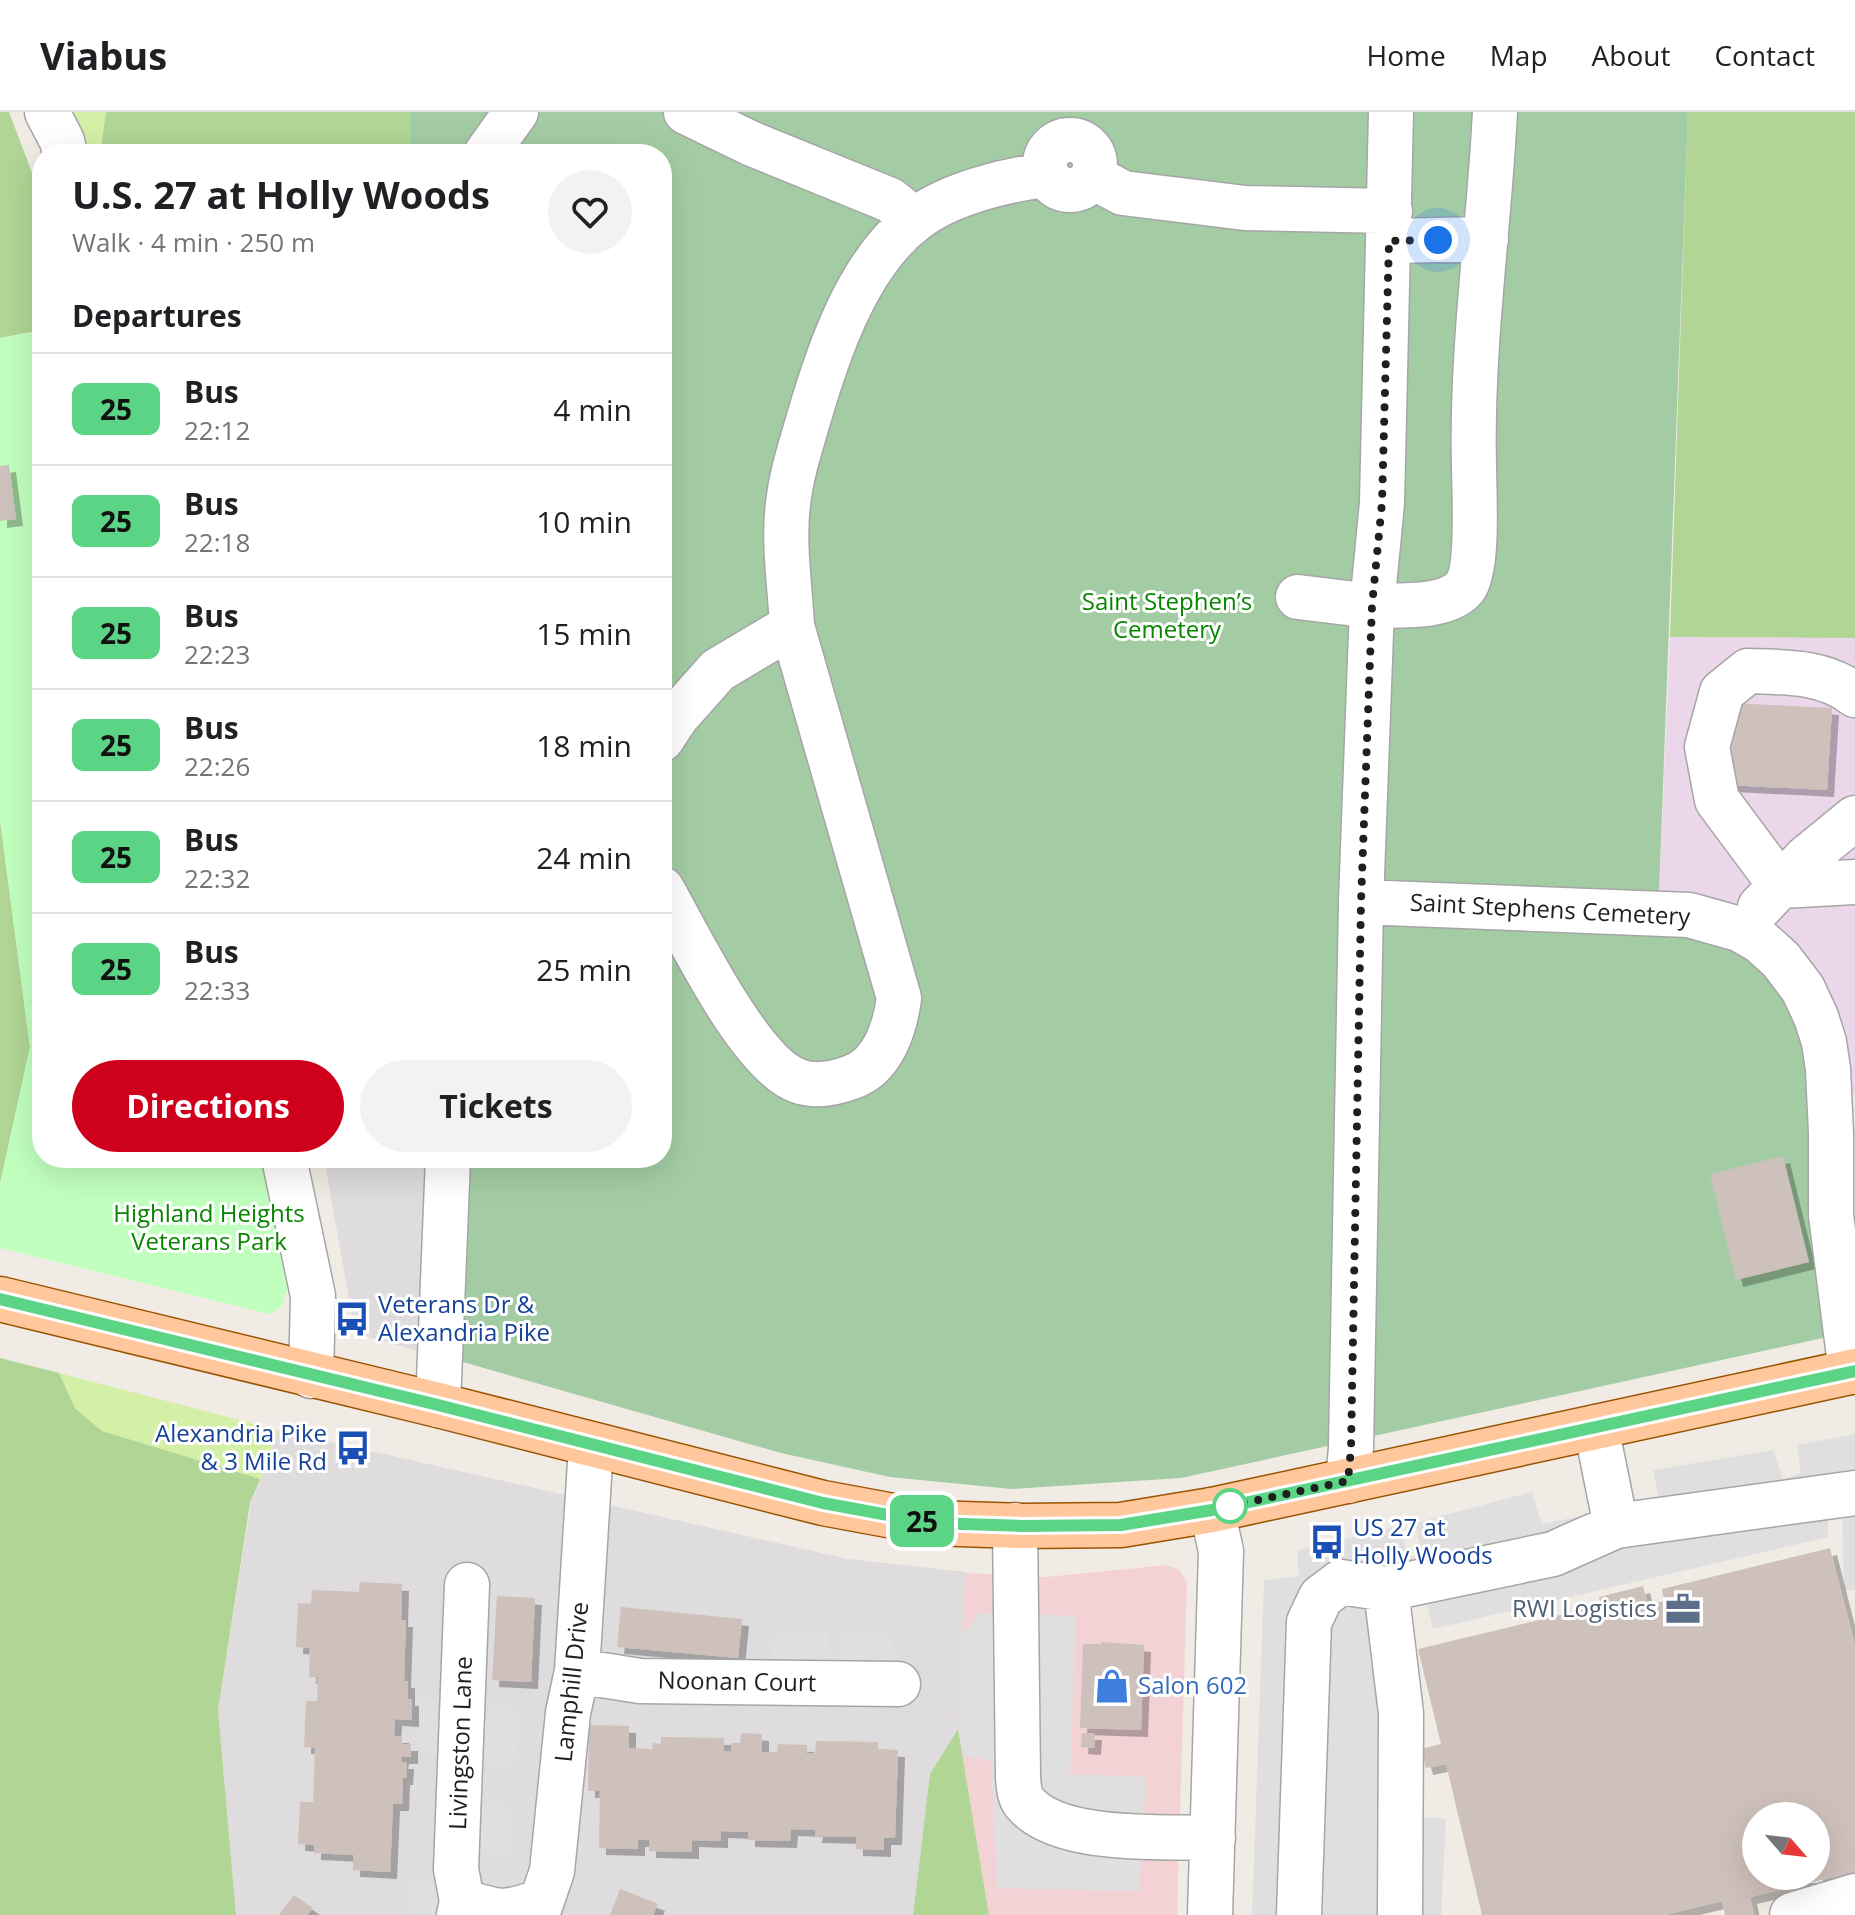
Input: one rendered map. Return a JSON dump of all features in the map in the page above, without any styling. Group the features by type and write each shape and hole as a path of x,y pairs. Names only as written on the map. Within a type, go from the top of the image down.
{"main road":[{"path":"0,1299 438,1405 823,1503 931,1523 1121,1525 1212,1510 1853,1371"}],"street":[{"path":"47,112 63,144"},
{"path":"493,144 516,112"},
{"path":"686,112 750,143 890,200 915,220"},
{"path":"1348,1481 1361,902 1372,606 1382,503 1391,112"},
{"path":"1298,597 1372,606 1449,600 1466,586 1474,528 1479,310 1493,177 1495,112"},
{"path":"672,906 745,1034 774,1066 799,1081 835,1083 866,1072 882,1051 896,1023 899,998 792,626 786,535 796,460 823,368 845,314 867,275 915,220 939,206 993,184 1046,175 1044,161 1051,148 1064,140 1082,143 1123,193 1486,239"},
{"path":"672,724 718,670 792,626"},
{"path":"1781,886 1717,800 1707,747 1722,692 1748,671 1798,672 1842,684 1855,695"},
{"path":"1739,929 1806,858 1855,818"},
{"path":"1781,886 1855,882"},
{"name":"Saint Stephens Cemetery","path":"1361,902 1689,915 1739,929 1760,941 1781,960 1803,989 1824,1042 1831,1133 1831,1215 1853,1371"},
{"path":"286,1168 313,1296 311,1376"},
{"path":"438,1405 448,1168"},
{"path":"1596,1427 1616,1526"},
{"name":"Lamphill Drive","path":"539,1908 556,1849 568,1713 577,1671 591,1446"},
{"path":"1299,1915 1309,1622 1321,1597 1341,1582 1386,1589 1553,1554 1616,1526 1855,1493"},
{"path":"1210,1915 1221,1551 1212,1510"},
{"path":"1015,1525 1018,1778 1019,1793 1024,1802 1059,1826 1086,1832 1213,1838"},
{"name":"Livingston Lane","path":"467,1585 456,1869 461,1908 501,1914 539,1908"},
{"path":"1386,1589 1401,1713 1400,1915"},
{"name":"Noonan Court","path":"577,1671 640,1681 898,1684"},
{"path":"1792,1915 1855,1896"}],"shaded area":[{"path":"1670,637 1855,638 1855,1095 1818,1098 1658,921"},
{"path":"326,1168 431,1168 422,1352 355,1333"},
{"path":"278,1430 848,1559 965,1572 958,1729 930,1774 913,1915 236,1915 218,1710 251,1503"},
{"path":"1855,1434 1855,1590 1844,1590 1842,1509 1828,1509 1828,1537 1433,1629 1427,1604 1415,1601 1403,1619 1414,1816 1446,1819 1441,1915 1252,1915 1264,1580 1299,1576 1297,1550 1399,1526 1409,1557 1422,1553 1415,1523 1532,1492 1542,1524 1659,1500 1653,1470 1773,1450 1783,1479 1801,1473 1797,1445"},
{"path":"1167,1565 1179,1570 1187,1582 1177,1915 989,1915 958,1729 965,1573 1046,1577"},
{"path":"980,1613 1076,1616 1070,1774 1146,1777 1139,1891 997,1888 991,1761 963,1755 958,1729 962,1635"},
{"path":"774,1629 828,1631 829,1651 836,1662 843,1650 842,1630 890,1631 895,1663 769,1695"},
{"path":"419,1699 523,1710 513,1768 443,1757 416,1749"},
{"path":"445,1796 512,1807 510,1852 440,1854"},
{"path":"406,1878 469,1879 473,1915 408,1915"}],"green space":[{"path":"0,112 9,112 32,173 32,332 0,338"},
{"path":"70,112 106,112 101,144 84,144"},
{"path":"106,112 410,112 409,144 101,144"},
{"name":"Saint Stephen’s Cemetery","path":"410,112 1688,112 1658,921 1743,942 1807,1024 1832,1336 1181,1478 1011,1489 890,1477 781,1453 456,1360 464,1168 672,1168 672,144 409,144"},
{"path":"1688,112 1855,112 1855,638 1670,637"},
{"name":"Highland Heights Veterans Park","path":"32,332 32,1168 269,1168 292,1275 281,1307 269,1314 0,1248 0,1184 30,1047 0,820 0,338"},
{"path":"0,820 30,1047 0,1184"},
{"path":"0,1358 59,1373 75,1408 102,1431 260,1479 250,1503 218,1710 236,1915 0,1915"},
{"path":"59,1373 278,1430 260,1479 102,1431 75,1408"},
{"path":"958,1729 989,1915 913,1915 930,1774"}],"building":[{"path":"9,465 16,519 0,521 0,466"},
{"path":"1732,703 1832,708 1827,790 1728,785"},
{"path":"1783,1156 1809,1262 1736,1280 1710,1174"},
{"path":"1830,1548 1855,1646 1855,1872 1830,1878 1830,1802 1742,1802 1742,1890 1779,1890 1750,1897 1754,1915 1725,1915 1722,1901 1664,1915 1482,1915 1446,1764 1426,1768 1421,1749 1441,1744 1418,1649 1585,1609 1587,1621 1604,1617 1599,1597 1643,1586 1648,1605 1664,1601 1662,1589"},
{"path":"360,1582 402,1584 401,1620 406,1620 404,1681 408,1681 408,1699 412,1699 412,1720 395,1719 394,1736 402,1736 402,1744 411,1744 411,1757 402,1757 401,1762 407,1762 402,1804 393,1804 390,1872 353,1870 353,1855 314,1853 314,1845 298,1844 300,1802 313,1802 315,1748 304,1747 306,1701 317,1701 318,1677 309,1677 310,1648 296,1647 298,1603 311,1604 312,1590 359,1592"},
{"path":"497,1596 535,1598 531,1682 492,1680"},
{"path":"621,1607 742,1619 738,1658 617,1647"},
{"name":"Salon 602","path":"1083,1644 1144,1645 1141,1730 1080,1728"},
{"path":"589,1725 629,1726 629,1748 652,1749 653,1743 661,1744 661,1737 724,1738 724,1751 731,1751 731,1743 740,1743 741,1733 762,1734 762,1752 777,1752 778,1744 807,1745 807,1753 815,1754 816,1741 878,1742 878,1749 898,1750 895,1838 884,1838 884,1850 856,1849 856,1837 815,1836 816,1830 791,1829 790,1841 748,1840 748,1832 721,1831 721,1841 692,1840 692,1852 649,1851 649,1840 638,1840 638,1849 599,1848 600,1791 588,1791"},
{"path":"1082,1733 1095,1733 1094,1748 1081,1747"},
{"path":"620,1889 658,1904 653,1915 610,1915"},
{"path":"294,1895 313,1908 307,1915 279,1915"}],"bus line":[{"name":"25","path":"0,1299 438,1405 823,1503 931,1523 1121,1525 1212,1510 1855,1371"}],"place":[{"name":"Veterans Dr & Alexandria Pike","path":"352,1319"},
{"name":"Alexandria Pike & 3 Mile Rd","path":"353,1448"},
{"name":"US 27 at Holly Woods","path":"1327,1542"},
{"name":"RWI Logistics","path":"1683,1609"},
{"name":"Salon 602","path":"1112,1686"}],"route":[{"path":"1230,1506 1348,1481 1361,902 1372,606 1382,503 1389,241 1438,240"}]}
